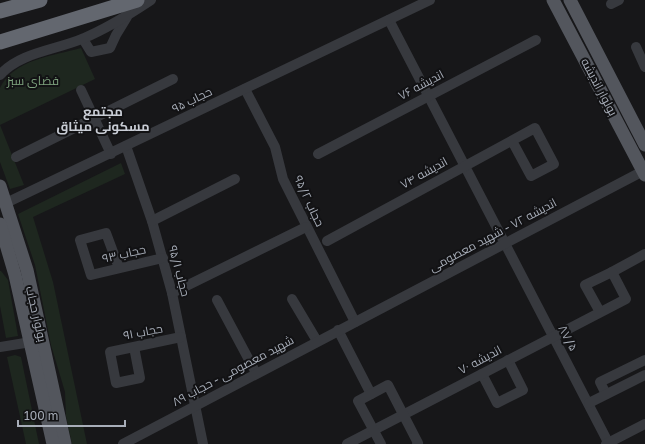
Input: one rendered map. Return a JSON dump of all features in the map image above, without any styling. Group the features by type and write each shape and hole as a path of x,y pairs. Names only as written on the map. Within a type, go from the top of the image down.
{"highway":[{"path":"0,11 40,0"},
{"path":"1,42 137,0"}],"main road":[{"name":"بولوار اندیشه","path":"553,0 644,172"},
{"name":"بولوار اندیشه","path":"570,0 645,145"},
{"name":"بولوار حجاب","path":"0,186 27,270 65,444"},
{"name":"بولوار حجاب","path":"0,224 15,275 53,444"}],"street":[{"path":"0,75 7,68 20,60 83,39 128,16 151,0"},
{"name":"حجاب ۹۵","path":"6,204 430,0"},
{"path":"83,39 91,52 110,48 128,16"},
{"name":"۸۷/۵","path":"389,20 504,244 588,403 607,444"},
{"name":"اندیشه ۷۶","path":"318,154 536,40"},
{"path":"636,47 645,67"},
{"path":"16,157 173,79"},
{"name":"حجاب ۹۵/۲","path":"246,89 275,147 283,179 355,322"},
{"path":"81,90 111,154"},
{"name":"اندیشه ۷۴","path":"327,241 535,128 554,164 531,176 512,141"},
{"name":"حجاب ۹۵/۱","path":"126,146 163,258 182,337 202,441"},
{"name":"اندیشه ۷۲ - شهید معصومی","path":"355,322 644,172"},
{"path":"152,221 235,179"},
{"path":"172,293 306,226"},
{"name":"حجاب ۹۳","path":"119,268 106,233 80,240 91,275 163,258"},
{"path":"600,312 586,285 645,254"},
{"name":"اندیشه ۷۰","path":"347,444 626,299 612,272"},
{"path":"292,299 317,341"},
{"path":"217,300 256,373"},
{"name":"شهید معصومی - حجاب ۸۹","path":"123,444 355,322"},
{"path":"338,330 371,394"},
{"name":"حجاب ۹۱","path":"134,347 140,378 116,383 110,352 134,347 182,337"},
{"path":"0,347 31,342"},
{"path":"482,374 497,403 523,390 508,360"},
{"path":"606,394 600,382 645,360"},
{"path":"588,403 645,376"},
{"path":"381,444 358,401 388,386 418,443 417,444"},
{"path":"170,419 182,416 191,418 202,441"},
{"path":"607,444 645,424"}],"green space":[{"name":"فضای سبز","path":"81,48 95,79 0,125 0,88 6,78 24,65 35,60"},
{"path":"0,125 24,185 10,189 0,162"},
{"path":"121,163 125,174 33,217 53,282 87,444 72,444 66,416 65,392 51,345 35,265 18,214"},
{"path":"0,271 8,280 18,336 6,338 0,306"},
{"path":"15,355 21,357 39,444 26,444 7,357"}],"district":[{"name":"مجتمع مسکونی میثاق","path":"103,118"}]}
